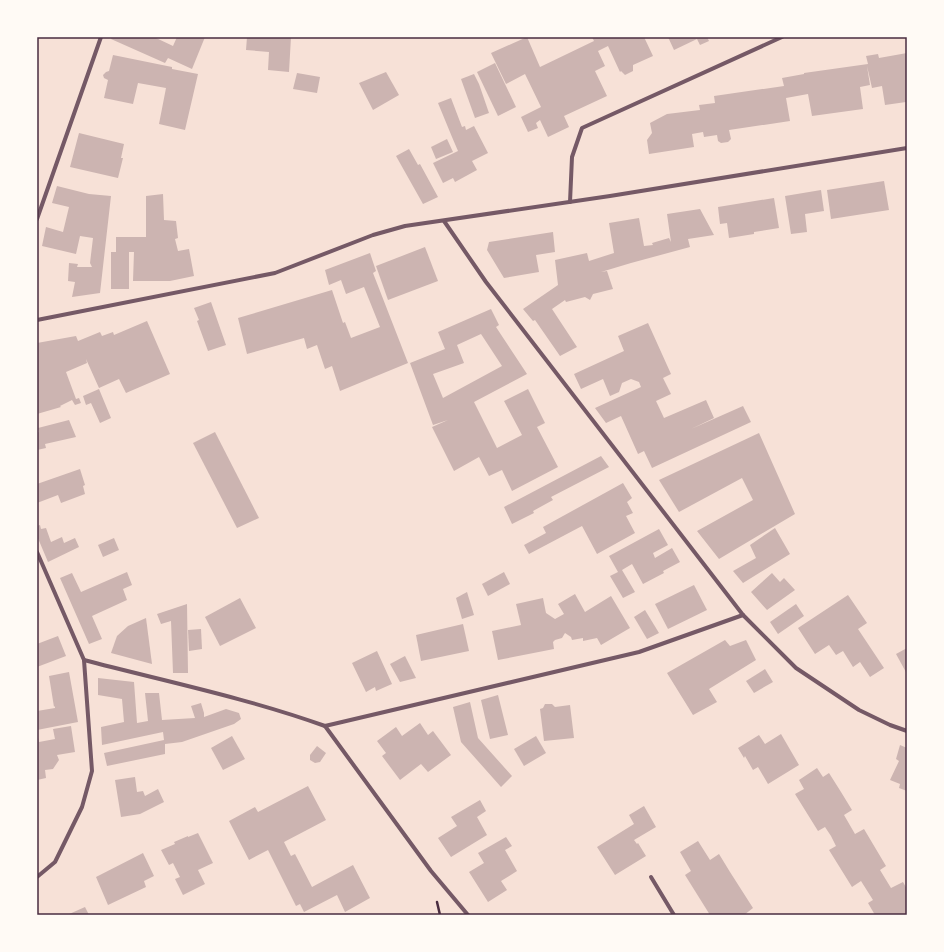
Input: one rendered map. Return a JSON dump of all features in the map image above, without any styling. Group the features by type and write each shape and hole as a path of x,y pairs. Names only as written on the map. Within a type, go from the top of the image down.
{"street":[{"path":"37,219 101,37"},
{"path":"570,202 572,157 582,128 782,37"},
{"path":"37,320 275,273 373,235 405,226 570,202 907,148"},
{"path":"444,220 486,282 743,615 796,668 859,710 890,725 907,731"},
{"path":"37,552 84,660 92,771 82,807 55,862 37,877"},
{"path":"84,660 252,704 325,726 640,652 743,615"},
{"path":"325,726 431,871 468,915"},
{"path":"651,878 674,915"}],"building":[{"path":"112,37 154,37 173,46 177,37 205,37 192,69 168,58 165,63 111,39"},
{"path":"247,37 291,37 289,72 268,70 269,52 246,50"},
{"path":"527,37 540,67 594,41 592,37 644,37 653,56 633,65 633,71 625,75 621,71 620,72 608,46 598,51 605,66 595,71 607,96 564,116 569,127 548,137 540,120 536,123 538,128 528,132 521,117 541,107 525,74 506,84 491,53"},
{"path":"668,37 707,37 709,41 700,45 697,39 674,50"},
{"path":"907,53 907,102 885,105 882,86 872,88 867,66 870,85 860,87 863,109 812,116 808,94 786,98 790,121 729,130 731,139 728,142 721,143 718,141 717,135 704,137 703,132 692,134 694,147 649,154 647,140 652,133 650,123 667,114 700,110 699,105 715,103 714,96 784,86 782,78 804,73 868,64 866,56 878,54 879,58"},
{"path":"113,55 198,74 185,130 159,124 166,88 138,83 133,104 104,98 108,80 104,78 103,75 109,71"},
{"path":"495,63 516,107 498,116 477,72"},
{"path":"386,72 399,95 373,110 359,83"},
{"path":"297,73 320,77 317,93 293,89"},
{"path":"474,74 489,113 475,118 461,79"},
{"path":"451,98 462,127 465,126 466,130 474,126 488,153 472,161 477,170 455,182 453,178 443,183 433,163 458,151 438,103"},
{"path":"79,133 124,144 121,158 123,158 118,178 70,167"},
{"path":"447,139 453,152 436,159 431,147"},
{"path":"409,149 418,165 420,164 438,197 423,204 396,156"},
{"path":"884,181 889,210 831,219 827,190"},
{"path":"57,186 89,194 111,196 100,293 72,297 75,282 68,281 69,263 78,264 77,267 92,267 90,263 93,238 80,236 76,254 42,246 46,227 63,232 69,207 52,203"},
{"path":"821,190 824,211 805,214 807,232 791,234 785,196"},
{"path":"163,194 164,220 176,221 178,238 175,239 178,251 189,249 194,276 170,281 133,281 134,252 129,252 129,289 111,289 111,252 116,252 116,237 146,237 146,196"},
{"path":"774,198 779,228 729,238 727,223 720,224 718,207"},
{"path":"700,209 714,235 688,239 690,247 601,272 607,271 613,289 593,294 590,300 585,297 566,302 565,300 552,309 577,347 560,356 535,320 533,321 523,309 558,285 555,260 587,253 589,261 614,253 609,223 639,218 644,246 653,245 652,243 669,238 671,242 667,214"},
{"path":"553,232 555,252 536,255 539,272 504,278 487,250 489,242"},
{"path":"425,247 438,281 388,300 376,266"},
{"path":"370,253 376,271 373,273 408,363 340,391 332,366 325,369 317,345 307,349 304,338 247,354 238,318 332,290 343,323 345,322 351,338 380,327 364,287 346,294 341,280 329,285 325,270"},
{"path":"211,302 226,345 208,351 194,308"},
{"path":"491,309 499,325 496,327 527,374 474,402 497,448 522,435 504,401 528,389 545,423 537,427 558,467 512,491 502,470 489,476 479,457 454,471 432,427 448,420 433,425 410,363 445,349 438,332","holes":["481,334 502,366 443,398 433,374 464,363 457,345"]},
{"path":"147,321 170,374 126,393 119,379 99,388 86,359 87,363 66,372 76,399 79,398 81,403 75,405 72,400 60,406 61,407 37,414 37,343 76,336 78,341 100,332 102,336 113,332 114,335"},
{"path":"648,323 671,374 663,378 671,394 656,401 664,418 706,400 714,418 691,429 743,406 751,422 652,468 644,451 638,454 621,416 606,423 595,408 641,387 639,382 631,379 622,383 619,392 610,396 603,379 581,389 574,374 624,351 618,336"},
{"path":"99,389 111,418 100,423 91,403 86,405 83,396"},
{"path":"69,420 76,437 45,444 46,448 37,450 38,428"},
{"path":"215,432 259,518 237,528 193,443"},
{"path":"759,433 795,514 719,559 697,531 753,500 742,478 679,512 659,480"},
{"path":"601,456 609,467 551,497 553,500 533,511 534,513 512,524 504,507"},
{"path":"80,469 85,485 83,486 85,494 61,503 58,495 37,503 37,484"},
{"path":"623,483 632,498 627,502 633,513 626,516 635,533 597,554 582,526 529,554 524,545 546,533 543,527"},
{"path":"40,525 41,529 46,528 51,542 62,537 64,543 75,538 79,547 48,562 37,536 37,526"},
{"path":"775,528 790,554 743,583 733,571 756,558 750,545"},
{"path":"659,529 668,545 653,553 655,558 672,548 680,562 663,571 664,573 643,584 632,564 622,570 635,592 623,598 610,576 618,572 609,556"},
{"path":"114,538 119,550 103,557 98,545"},
{"path":"127,572 132,585 123,589 127,600 92,616 102,639 89,644 60,578 72,573 81,592"},
{"path":"504,572 510,584 488,596 482,584"},
{"path":"772,573 780,582 784,578 795,590 767,610 751,592"},
{"path":"694,585 707,610 668,629 655,604"},
{"path":"467,592 474,615 462,619 456,598"},
{"path":"575,594 585,612 611,596 630,628 601,645 597,638 583,641 583,638 572,640 571,637 565,633 562,638 553,642 554,649 498,660 492,631 521,625 516,604 543,598 546,613 555,619 564,614 558,604"},
{"path":"848,595 867,623 858,629 884,668 870,677 860,662 853,667 843,651 836,655 829,645 815,654 798,628"},
{"path":"240,598 256,628 220,646 205,617"},
{"path":"187,604 188,673 173,673 171,621 161,624 157,614"},
{"path":"796,604 804,616 778,634 770,622"},
{"path":"645,610 659,633 647,639 634,617"},
{"path":"146,618 152,664 111,653 117,636 128,626"},
{"path":"463,624 469,651 421,661 416,635"},
{"path":"201,629 202,649 189,651 188,630"},
{"path":"58,636 66,656 37,667 37,644"},
{"path":"725,640 730,646 746,640 756,660 709,689 717,702 693,715 667,673"},
{"path":"907,648 907,674 896,654"},
{"path":"377,651 392,684 376,691 375,687 366,692 352,663"},
{"path":"405,656 416,678 400,682 390,664"},
{"path":"765,669 773,682 754,693 746,681"},
{"path":"69,672 78,722 37,730 37,711 55,708 49,676"},
{"path":"98,678 134,682 137,723 148,721 145,693 159,693 162,720 195,718 191,706 201,703 204,717 226,709 239,713 241,719 234,724 182,742 165,744 165,754 107,766 104,753 164,740 163,732 102,745 101,727 124,722 122,699 98,695"},
{"path":"498,695 508,735 490,739 481,700"},
{"path":"470,702 478,738 512,776 501,787 461,742 453,707"},
{"path":"545,704 552,704 555,707 570,705 574,738 544,741 540,709 543,708"},
{"path":"420,723 428,735 433,731 451,755 428,772 421,764 400,780 382,756 386,753 377,741 396,727 402,736"},
{"path":"71,726 75,752 57,755 59,760 53,769 45,770 46,778 37,780 37,733 39,742 55,739 53,729"},
{"path":"781,734 799,765 768,784 758,767 753,770 745,756 744,758 738,748 759,735 765,744"},
{"path":"232,736 245,759 223,770 211,748"},
{"path":"536,736 546,753 524,766 514,749"},
{"path":"900,745 907,748 907,791 899,788 900,784 890,780 899,761 896,759"},
{"path":"317,746 326,753 320,762 315,763 310,760 310,755"},
{"path":"817,768 823,777 829,773 852,810 844,815 855,834 864,829 886,866 880,870 891,888 903,882 907,889 907,915 875,915 868,903 873,900 861,881 852,887 829,850 836,846 831,836 825,827 818,831 795,794 804,789 799,780"},
{"path":"135,777 137,792 143,791 145,796 158,789 164,802 140,814 121,817 115,780"},
{"path":"308,786 326,820 284,842 291,856 295,854 312,887 353,865 370,898 345,912 337,895 304,912 300,904 296,906 268,850 249,860 229,821 255,807 258,812"},
{"path":"480,800 486,811 477,817 487,835 451,857 438,838 457,826 451,817"},
{"path":"644,806 656,827 634,840 637,844 638,843 646,856 615,875 597,847 634,824 629,815"},
{"path":"198,833 213,863 198,870 205,884 183,895 175,879 180,877 173,863 169,865 161,850 175,844 174,842"},
{"path":"506,837 512,846 505,850 517,871 501,881 507,890 488,902 469,872 484,863 478,853"},
{"path":"698,841 710,860 719,854 753,908 744,915 710,915 685,875 691,871 680,852"},
{"path":"143,853 154,876 144,881 146,887 108,905 96,877"},
{"path":"85,907 89,915 67,915"}]}
